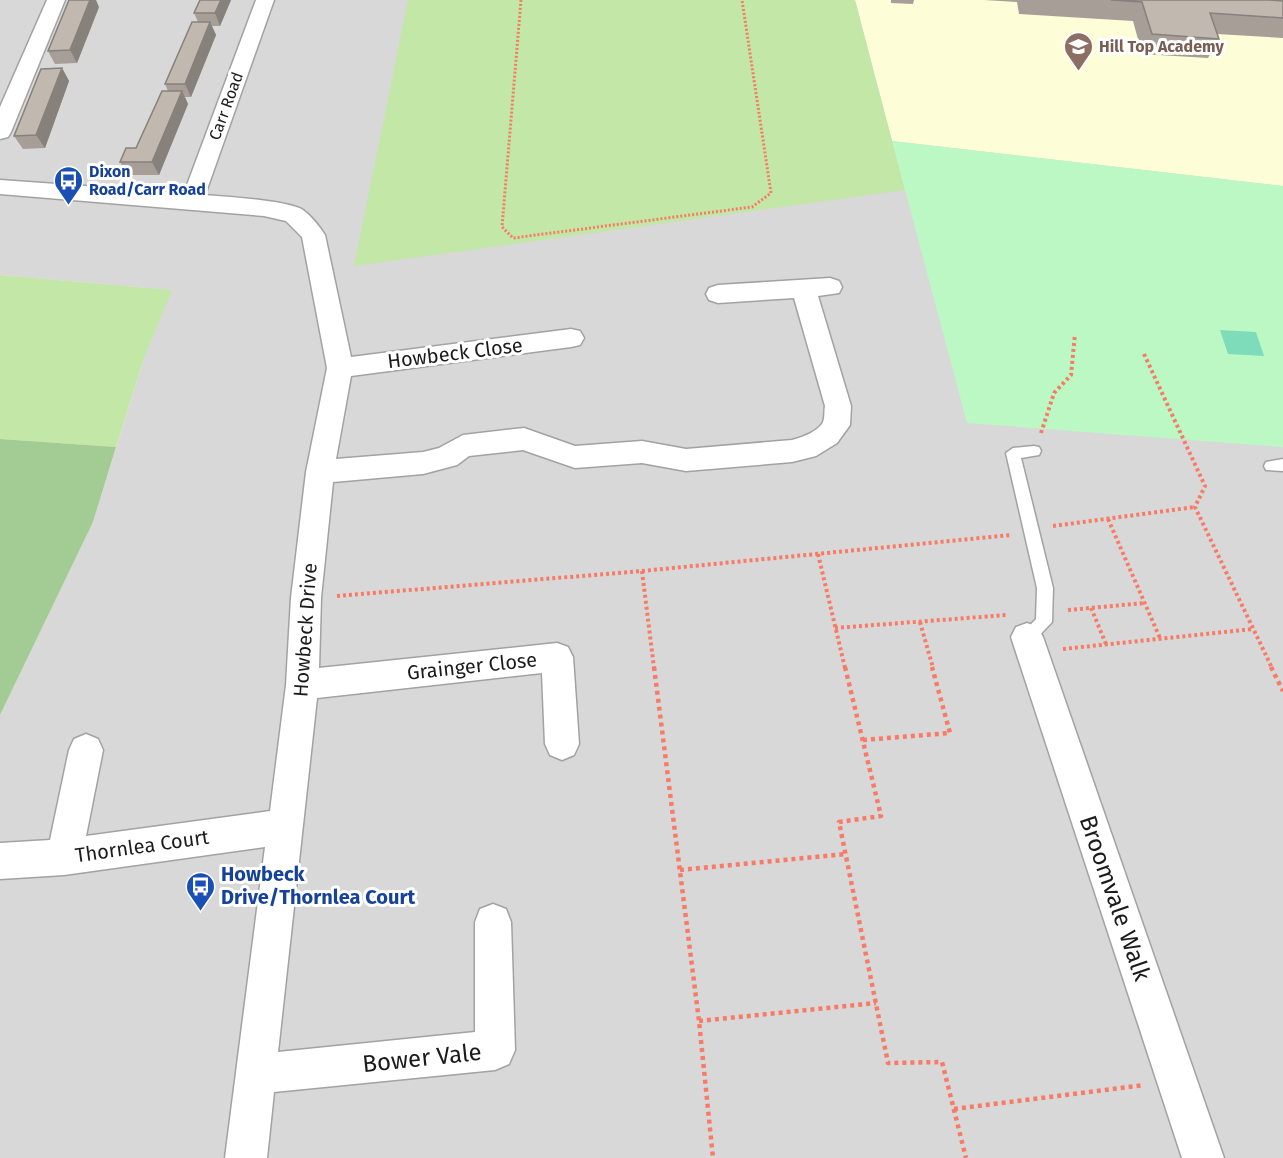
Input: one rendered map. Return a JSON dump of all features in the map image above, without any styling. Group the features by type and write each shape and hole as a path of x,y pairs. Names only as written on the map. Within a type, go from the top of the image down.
{"street":[{"path":"0,132 56,0"},
{"name":"Carr Road","path":"192,201 265,0"},
{"path":"0,187 192,201"},
{"name":"Howbeck Drive","path":"192,201 264,208 294,215 313,235 340,368 320,472 306,598 302,685 246,1158"},
{"path":"320,472 423,463 447,457 463,446 524,439 575,457 642,452 686,460 806,448 827,435 836,425 838,406 817,288 717,294"},
{"name":"Howbeck Close","path":"340,368 570,339"},
{"name":"Broomvale Walk","path":"1034,634 1203,1158"},
{"name":"Grainger Close","path":"302,685 557,657 562,744"},
{"path":"64,857 86,750"},
{"name":"Thornlea Court","path":"0,861 64,857 284,827"},
{"name":"Bower Vale","path":"257,1074 495,1050 493,922"}],"lane":[{"path":"1034,451 1013,453 1045,588 1034,634"}],"path":[{"path":"521,0 502,227 513,238 752,207 771,193 742,0"},
{"path":"1034,451 1054,393 1071,375 1075,334"},
{"path":"1144,354 1205,486 1195,507"},
{"path":"306,598 642,571 1032,533 1052,526 1195,507"},
{"path":"1195,507 1283,691"},
{"path":"1108,519 1160,638"},
{"path":"818,554 881,816 839,822 888,1063 942,1062 966,1158"},
{"path":"642,571 699,1021 713,1158"},
{"path":"1034,634 1090,608 1145,603"},
{"path":"1090,608 1106,644"},
{"path":"835,628 920,621 1106,644 1253,629"},
{"path":"863,740 950,733 920,621"},
{"path":"1276,676 1283,675"},
{"path":"680,870 846,854"},
{"path":"699,1021 876,1003"},
{"path":"954,1109 1177,1080"}],"shaded area":[{"path":"0,0 1283,0 1283,1158 0,1158 0,715 93,522 143,361 171,290 0,275"},
{"name":"Hill Top Academy","path":"855,0 1283,0 1283,186 892,141"}],"green space":[{"path":"408,0 855,0 905,190 354,266"},
{"path":"892,141 1283,186 1283,447 967,423"},
{"path":"0,275 172,290 143,361 116,447 0,439"},
{"path":"1220,330 1256,332 1264,356 1228,354"},
{"path":"0,439 116,447 93,522 0,715"}],"building":[{"path":"69,0 90,0 70,50 48,51"},
{"path":"200,0 221,0 215,13 194,13"},
{"path":"1111,0 1283,1 1283,18 1210,13 1219,39 1152,34 1142,2"},
{"path":"192,22 210,22 185,84 165,84"},
{"path":"62,68 36,135 14,136 41,69"},
{"path":"162,91 182,91 152,162 120,162 126,148 136,148"}],"place":[{"name":"Hill Top Academy","path":"1078,72"},
{"name":"Dixon Road/Carr Road","path":"68,206"},
{"name":"Howbeck Drive/Thornlea Court","path":"200,912"}]}
